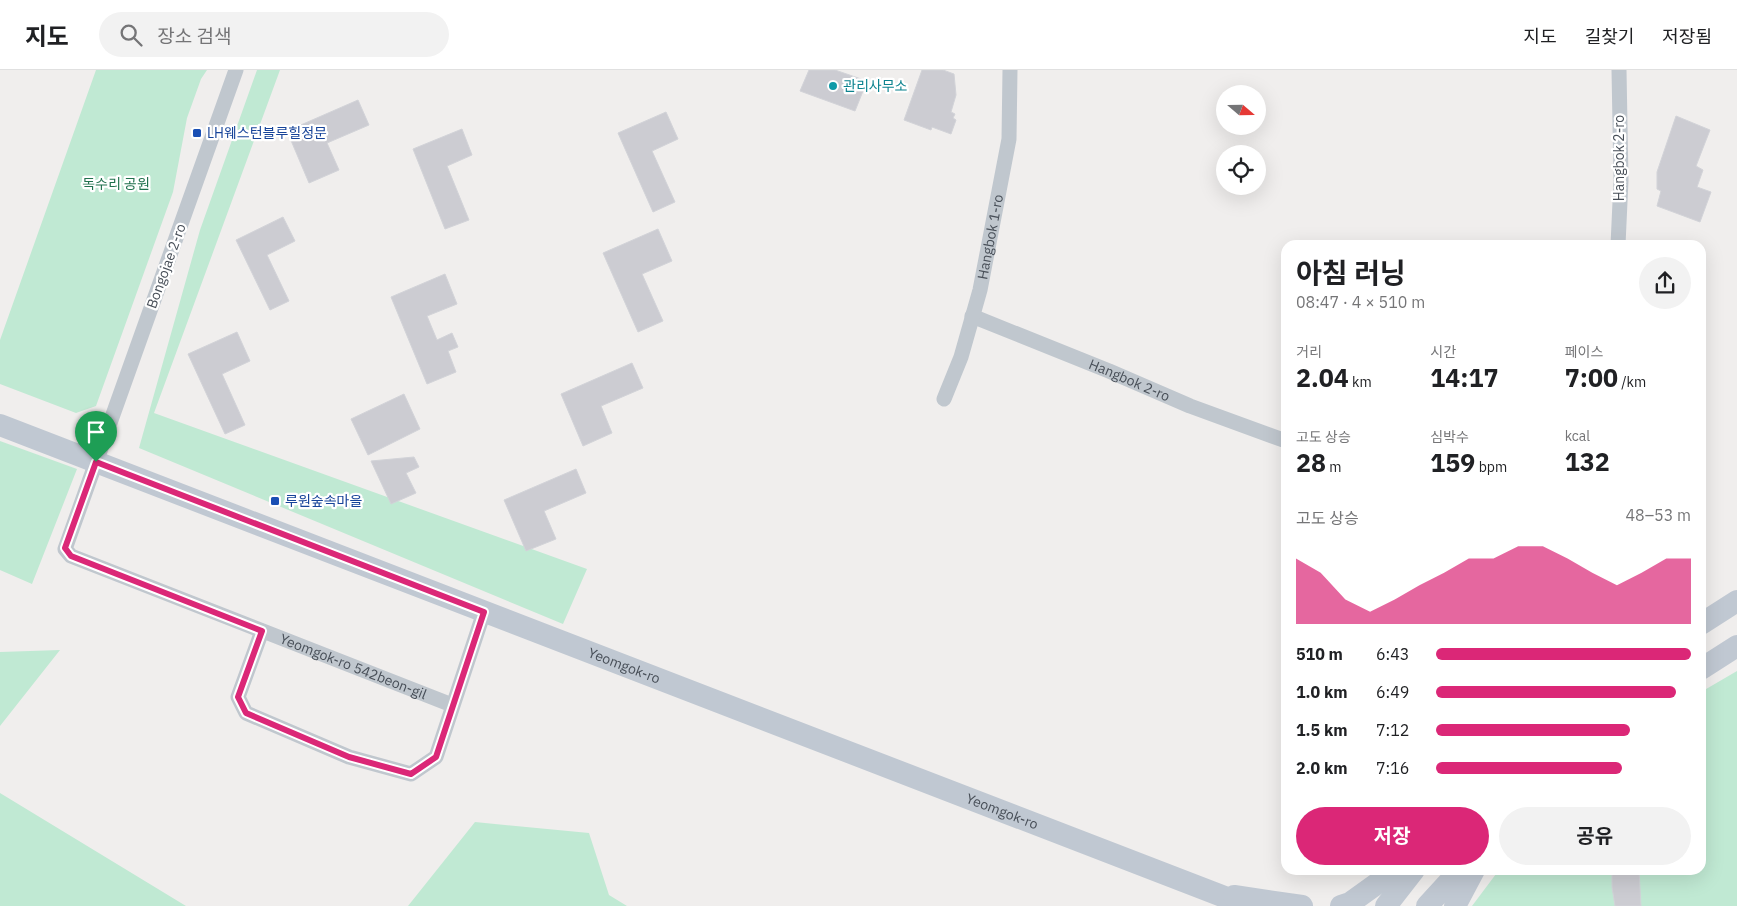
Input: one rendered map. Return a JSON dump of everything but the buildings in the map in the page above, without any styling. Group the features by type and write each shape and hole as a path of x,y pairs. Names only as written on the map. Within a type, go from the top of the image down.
{"main road":[{"name":"Yeomgok-ro","path":"0,425 1224,900 1248,906"},
{"path":"1706,621 1737,601"},
{"path":"1706,666 1737,646"},
{"path":"1341,906 1350,903 1389,875"},
{"path":"1386,906 1410,875"},
{"path":"1427,906 1455,875"},
{"path":"1456,906 1472,875"},
{"path":"1224,900 1302,906"}],"street":[{"name":"Bongojae 2-ro","path":"96,462 236,70"},
{"name":"Hangbok 1-ro","path":"944,400 962,357 980,290 1009,140 1010,70"},
{"name":"Hangbok 2-ro","path":"1618,240 1621,180 1619,70"},
{"name":"Hangbok 2-ro","path":"972,316 1190,406 1281,439"},
{"name":"Yeomgok-ro 542beon-gil","path":"96,462 65,548 71,556 452,705"},
{"path":"262,631 238,697 246,713 349,757 411,774 436,757 484,612"}],"green space":[{"name":"독수리 공원","path":"96,70 207,70 201,79 187,118 173,192 96,406 76,413 0,384 0,340"},
{"path":"257,70 280,70 154,413 587,569 563,624 139,448 200,230"},
{"path":"0,441 77,469 32,584 0,570"},
{"path":"60,650 0,726 0,652"},
{"path":"1737,671 1737,906 1472,906 1495,875 1706,875 1706,689"},
{"path":"0,793 186,906 0,906"},
{"path":"475,822 589,833 609,895 627,906 408,906"}],"place":[{"name":"관리사무소","path":"833,86"},
{"name":"LH웨스턴블루힐정문","path":"197,133"},
{"name":"루원숲속마을","path":"275,501"}],"route":[{"path":"96,462 484,612 436,757 411,774 349,757 246,713 238,697 262,631 71,556 65,548 96,462"}]}
